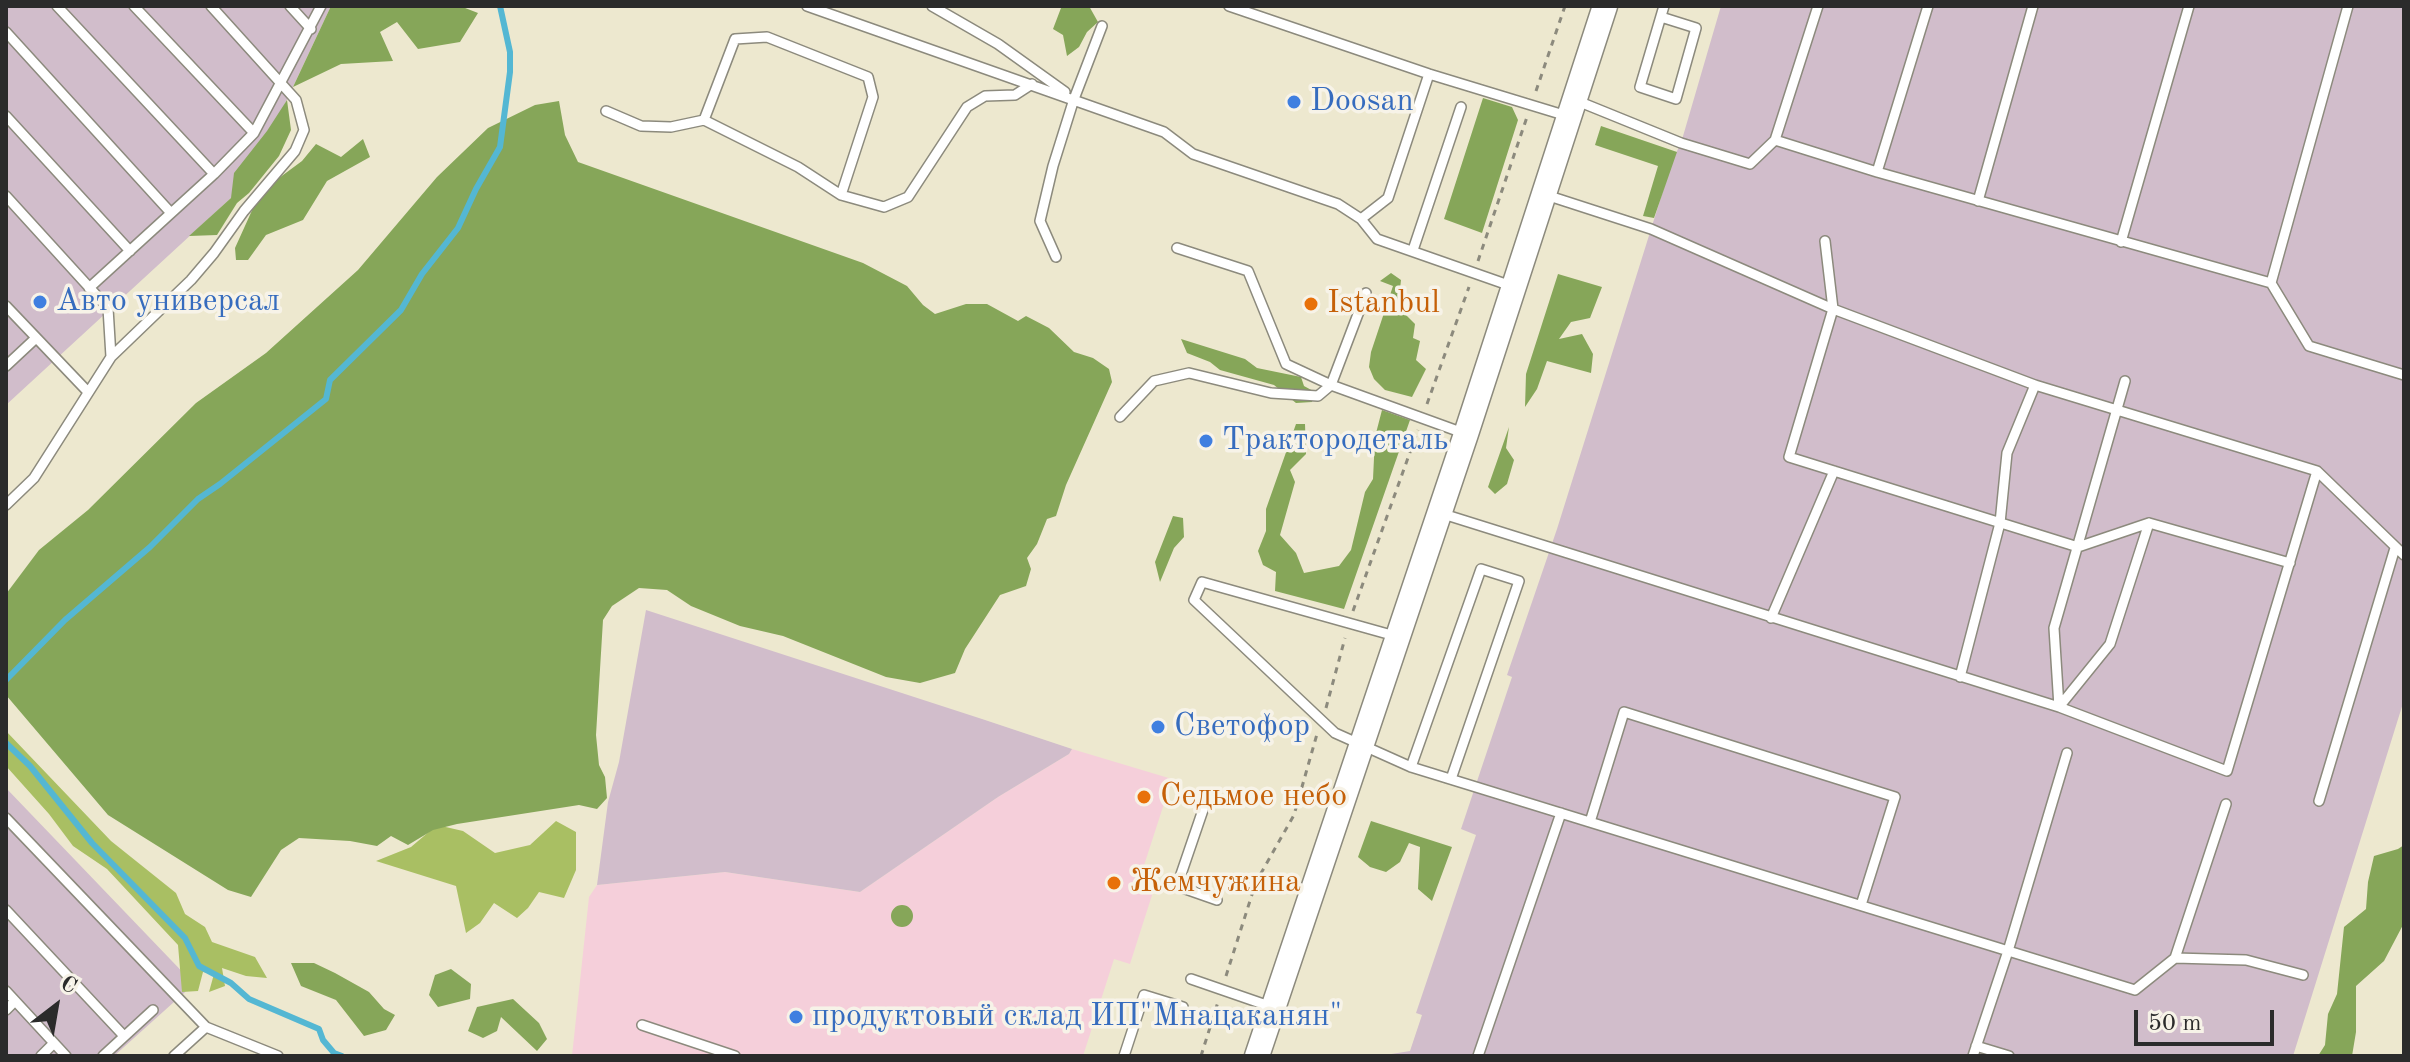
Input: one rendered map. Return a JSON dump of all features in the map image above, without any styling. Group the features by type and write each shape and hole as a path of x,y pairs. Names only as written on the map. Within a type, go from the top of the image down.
{"main road":[{"path":"1257,1056 1466,434 1605,6"}],"lane":[{"path":"57,6 214,174"},
{"path":"134,6 254,133"},
{"path":"6,505 34,478 111,357 191,280 295,151 304,130 296,100 211,6"},
{"path":"290,6 311,29"},
{"path":"89,288 214,174 254,133 321,6"},
{"path":"807,6 1164,132 1193,154 1338,204 1361,219 1377,239 1514,287"},
{"path":"932,6 998,44 1074,99"},
{"path":"1229,6 1531,105 1573,109 1750,164 1775,140 1818,6"},
{"path":"1877,172 1928,6"},
{"path":"1978,201 2033,6"},
{"path":"2121,242 2189,6"},
{"path":"2271,283 2348,6"},
{"path":"1663,11 1696,28 1676,99 1640,87 1663,11"},
{"path":"1056,257 1040,221 1074,99 1102,26"},
{"path":"6,32 171,213"},
{"path":"704,120 735,39 767,37 868,77 873,97 841,195"},
{"path":"1361,219 1388,198 1429,74"},
{"path":"606,111 641,126 671,127 704,120 798,167 841,195 884,207 908,197 967,107 985,96 1015,95 1032,84"},
{"path":"1413,250 1461,107"},
{"path":"6,116 130,251"},
{"path":"1775,140 1877,172 2271,283 2309,346 2404,375"},
{"path":"1544,195 1651,229 1833,309 2035,385 2317,471 2400,551 2319,801"},
{"path":"6,196 108,308 111,357"},
{"path":"1825,241 1833,309 1789,457 2078,547 2149,523 2290,563"},
{"path":"1177,248 1248,271 1286,364 1331,385 1466,434"},
{"path":"1120,417 1154,381 1189,373 1271,393 1318,396 1331,385 1366,293"},
{"path":"6,306 88,392"},
{"path":"6,366 36,338"},
{"path":"2059,707 2054,628 2125,381"},
{"path":"1960,677 2000,523 2007,453 2035,385"},
{"path":"1771,618 1834,471"},
{"path":"1439,513 2059,707 2227,771 2317,471"},
{"path":"2059,707 2110,644 2149,523"},
{"path":"1411,767 1481,569 1519,581 1451,779"},
{"path":"1398,637 1202,582 1194,600 1335,733 1411,767 2135,990 2175,958 2226,804"},
{"path":"1590,822 1624,712 1895,797 1861,905"},
{"path":"2009,1056 1974,1051 2008,951 2067,753"},
{"path":"1204,807 1177,886 1217,900"},
{"path":"1478,1056 1561,813"},
{"path":"6,818 206,1027 278,1056"},
{"path":"6,910 124,1036"},
{"path":"2175,958 2246,960 2303,975"},
{"path":"1191,979 1272,1007"},
{"path":"6,991 66,1056"},
{"path":"1124,1056 1144,995 1183,1007"},
{"path":"6,1010 15,1001"},
{"path":"103,1056 153,1010"},
{"path":"642,1025 735,1056"},
{"path":"174,1056 206,1027"},
{"path":"41,1056 54,1043"}],"path":[{"path":"1201,1056 1256,882 1294,815 1349,623 1565,6"}],"shaded area":[{"path":"6,6 331,6 268,140 231,198 6,405"},
{"path":"1721,6 2404,6 2404,700 2293,1056 1379,1056 1410,1051 1422,1015 1416,1013 1476,835 1461,829 1512,677 1507,675 1557,529 1673,159 1681,143"},
{"path":"646,610 1072,749 1069,754 998,797 860,892 725,872 597,885 608,802 619,762"},
{"path":"1072,749 1172,779 1137,887 1153,892 1130,964 1114,959 1083,1056 572,1056 589,897 597,885 725,872 860,892 998,797 1069,754"},
{"path":"6,788 194,984 114,1056 6,1056"}],"green space":[{"path":"331,6 460,6 478,13 460,42 418,49 397,22 380,32 393,61 341,64 293,87"},
{"path":"1089,6 1098,22 1087,32 1079,47 1067,56 1063,35 1053,29 1061,8"},
{"path":"1483,98 1512,107 1518,120 1482,233 1444,219"},
{"path":"287,100 291,130 279,156 237,203 217,235 189,236 231,198 234,173"},
{"path":"559,101 565,135 578,162 863,263 907,286 935,314 966,304 987,304 1018,321 1026,316 1049,328 1074,352 1093,358 1109,369 1112,382 1066,485 1056,516 1047,519 1037,544 1027,558 1031,569 1026,586 1000,595 965,649 955,673 920,683 886,677 783,636 740,626 691,606 667,590 639,588 612,606 603,620 596,735 607,798 597,809 579,805 457,824 433,830 408,845 391,836 377,846 299,838 281,850 251,897 228,890 108,815 6,695 6,594 39,550 88,510 196,403 266,353 358,270 437,177 488,128 535,105"},
{"path":"1601,126 1677,152 1654,218 1643,216 1658,166 1595,145"},
{"path":"363,139 370,157 327,181 303,220 266,235 248,260 236,260 235,248 254,206 279,178 302,161 316,144 341,157"},
{"path":"1391,273 1401,280 1398,307 1415,324 1413,338 1420,341 1416,360 1426,369 1412,397 1385,390 1374,379 1369,367 1393,286 1380,281"},
{"path":"1558,274 1602,287 1590,318 1571,322 1559,339 1582,334 1593,354 1591,373 1547,361 1537,389 1525,407 1526,374"},
{"path":"1181,339 1245,359 1257,368 1301,377 1304,386 1315,392 1312,402 1296,403 1274,385 1220,370 1210,362 1187,353"},
{"path":"1382,410 1410,420 1344,609 1275,591 1276,572 1263,565 1258,551 1266,531 1266,509 1296,424 1305,424 1306,454 1290,470 1295,482 1280,535 1296,553 1304,573 1339,566 1351,550 1365,492 1373,479 1375,437"},
{"path":"1509,427 1506,448 1514,460 1507,484 1495,494 1488,487"},
{"path":"1173,516 1183,518 1184,537 1174,548 1160,582 1155,562"},
{"path":"6,731 111,841 176,893 185,914 205,927 212,942 255,957 267,978 246,976 222,968 225,986 209,992 214,974 203,972 198,991 182,992 178,945 107,869 73,846 6,766"},
{"path":"556,821 576,832 576,870 564,898 539,892 517,918 494,903 480,923 466,933 456,886 376,861 411,847 437,825 463,831 495,853 530,845"},
{"path":"1371,821 1452,847 1432,901 1418,889 1420,847 1409,843 1400,862 1386,872 1370,867 1358,857"},
{"path":"2404,845 2404,923 2384,961 2356,986 2356,1032 2352,1056 2318,1056 2325,1045 2328,1014 2337,994 2344,927 2366,909 2374,856"},
{"path":"902,905 910,908 913,916 910,924 902,927 894,924 891,916 894,908"},
{"path":"291,963 314,963 335,973 369,992 384,1009 395,1015 386,1030 364,1036 336,1000 301,986"},
{"path":"451,969 471,984 470,999 438,1007 429,995 435,975"},
{"path":"513,999 539,1023 547,1039 537,1051 501,1017 497,1031 483,1038 468,1031 477,1007"}],"waterway":[{"path":"6,680 65,620 150,547 198,499 326,399 330,380 401,310 422,274 458,228 500,147 510,72 510,52 500,6"},
{"path":"6,743 30,766 92,843 185,938 199,966 231,983 249,999 319,1029 323,1040 334,1053 342,1056"}],"place":[{"name":"Doosan","path":"1294,102"},
{"name":"Авто универсал","path":"40,302"},
{"name":"Istanbul","path":"1311,304"},
{"name":"Трактородеталь","path":"1206,441"},
{"name":"Светофор","path":"1158,727"},
{"name":"Седьмое небо","path":"1144,797"},
{"name":"Жемчужина","path":"1114,883"},
{"name":"продуктовый склад ИП\"Мнацаканян\"","path":"796,1017"}]}
